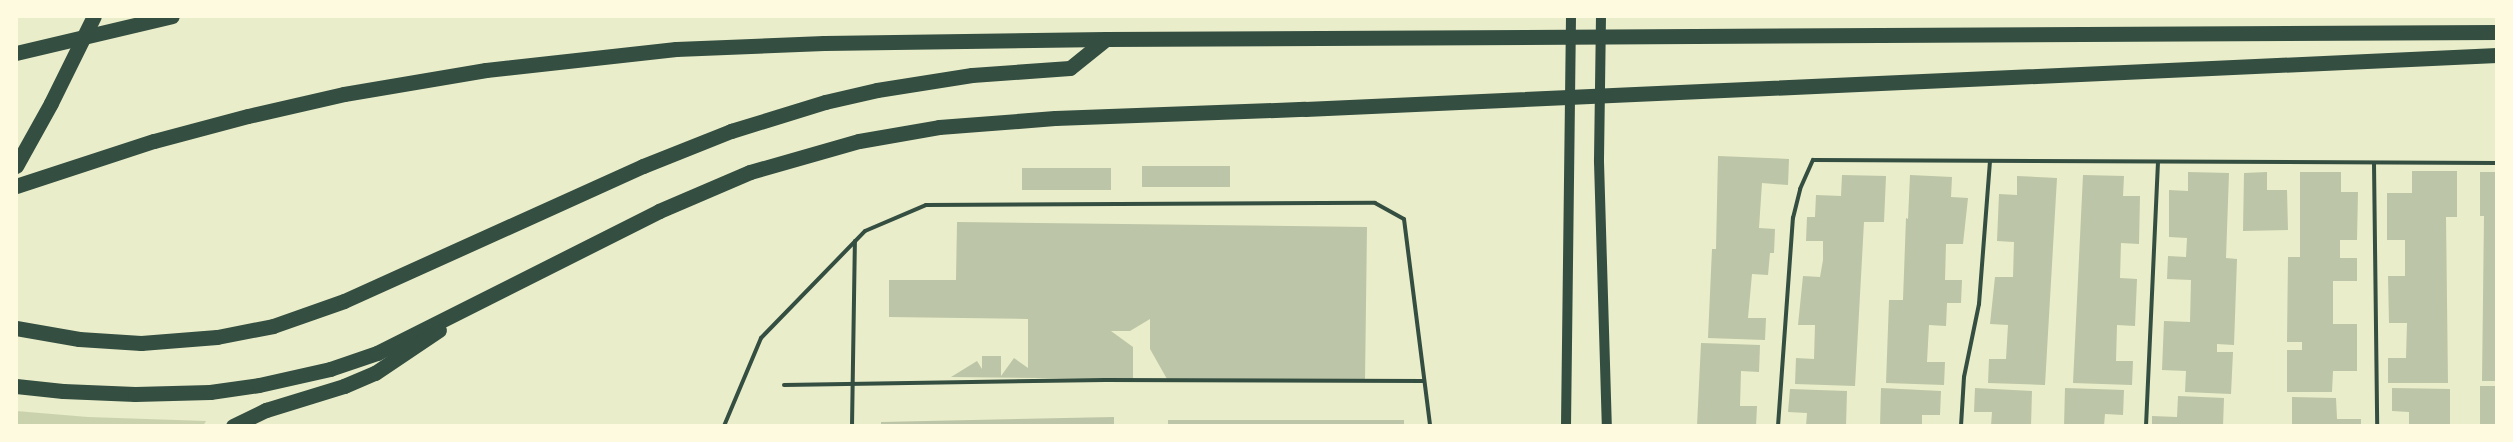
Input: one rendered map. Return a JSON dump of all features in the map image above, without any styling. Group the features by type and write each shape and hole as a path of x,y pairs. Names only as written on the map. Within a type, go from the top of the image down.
{"highway":[{"path":"16,166 62,82 94,16"},
{"path":"16,52 172,16"},
{"path":"16,186 154,141 296,104 496,68 628,53 722,46 1106,39 2497,32"},
{"path":"16,328 79,339 141,343 217,337 273,326 344,301 643,166 740,128 825,102 885,88 972,75 1070,68 1106,39"},
{"path":"16,386 87,392 160,394 210,392 267,384 330,369 377,353 659,211 750,172 859,141 939,127 1055,118 1324,108 2497,55"},
{"path":"233,426 266,410 344,386 375,373 484,299"}],"main road":[{"path":"1566,426 1571,16"},
{"path":"1601,16 1599,162 1606,426"}],"lane":[{"path":"1778,426 1793,218 1800,188 1813,160 2497,163"},
{"path":"1961,426 1964,378 1979,304 1990,161"},
{"path":"2146,426 2158,162"},
{"path":"2374,163 2377,426"},
{"path":"724,426 761,338 865,231 926,205 1375,203 1404,219 1430,426"},
{"path":"852,426 855,242"},
{"path":"784,385 1105,380 1424,382"}],"green space":[{"path":"16,411 88,417 206,421 203,426 16,426"}],"building":[{"path":"1718,156 1789,159 1788,185 1762,183 1759,228 1775,229 1774,253 1770,253 1768,275 1752,274 1748,318 1766,318 1765,340 1708,338 1712,249 1716,249"},
{"path":"1142,166 1230,166 1230,187 1142,187"},
{"path":"1022,168 1111,168 1111,190 1022,190"},
{"path":"2412,171 2457,171 2457,217 2446,217 2448,383 2388,383 2388,358 2406,358 2407,323 2389,323 2388,276 2405,276 2405,240 2387,240 2387,193 2412,193"},
{"path":"2188,172 2229,173 2226,258 2237,259 2234,345 2217,344 2217,352 2233,352 2231,394 2185,392 2186,371 2162,370 2164,321 2190,322 2191,280 2167,279 2168,256 2186,257 2187,238 2169,237 2169,190 2188,191"},
{"path":"2267,172 2267,190 2287,190 2288,230 2243,231 2244,173"},
{"path":"2300,172 2341,172 2341,192 2358,192 2357,240 2340,240 2340,258 2357,258 2357,281 2333,281 2333,324 2357,324 2357,371 2333,371 2332,392 2287,392 2287,350 2302,350 2302,342 2287,342 2288,257 2300,257"},
{"path":"2480,172 2497,172 2497,381 2482,381 2484,216 2480,216"},
{"path":"1842,175 1886,176 1884,222 1864,222 1855,386 1795,384 1796,358 1814,359 1815,325 1798,325 1803,276 1820,277 1823,260 1823,241 1806,241 1807,217 1815,217 1816,195 1841,196"},
{"path":"1910,175 1952,177 1951,197 1968,198 1963,244 1946,244 1945,280 1962,280 1961,303 1947,303 1946,326 1929,325 1927,362 1945,362 1944,385 1886,383 1889,300 1903,300 1906,218 1908,219"},
{"path":"2083,175 2124,176 2123,196 2140,196 2139,244 2121,243 2120,278 2137,279 2135,326 2117,325 2116,361 2133,361 2132,385 2073,383"},
{"path":"2017,176 2057,178 2045,385 1988,383 1989,359 2006,359 2008,325 1990,324 1995,277 2013,277 2014,242 1997,241 1999,194 2017,195"},
{"path":"957,222 1367,227 1365,381 1167,379 1150,349 1150,319 1130,331 1111,331 1133,347 1133,379 951,377 977,361 982,369 982,356 1001,356 1001,376 1014,358 1028,368 1028,319 889,317 889,280 956,280"},
{"path":"1701,343 1760,345 1759,372 1741,371 1740,406 1757,406 1756,426 1697,426"},
{"path":"2480,386 2497,386 2497,426 2480,426"},
{"path":"1881,388 1941,391 1940,415 1922,415 1922,426 1880,426"},
{"path":"1975,388 2032,391 2031,426 1991,426 1992,412 1974,412"},
{"path":"2065,388 2124,390 2123,415 2105,414 2104,426 2064,426"},
{"path":"2392,388 2450,389 2450,426 2409,426 2409,412 2392,411"},
{"path":"1790,389 1847,391 1846,426 1806,426 1807,413 1788,412"},
{"path":"2178,396 2224,398 2223,426 2152,426 2152,416 2177,417"},
{"path":"2292,397 2336,398 2337,419 2361,419 2361,426 2292,426"},
{"path":"1114,417 1114,426 881,426 881,422"},
{"path":"1168,420 1404,420 1404,426 1168,426"}]}
